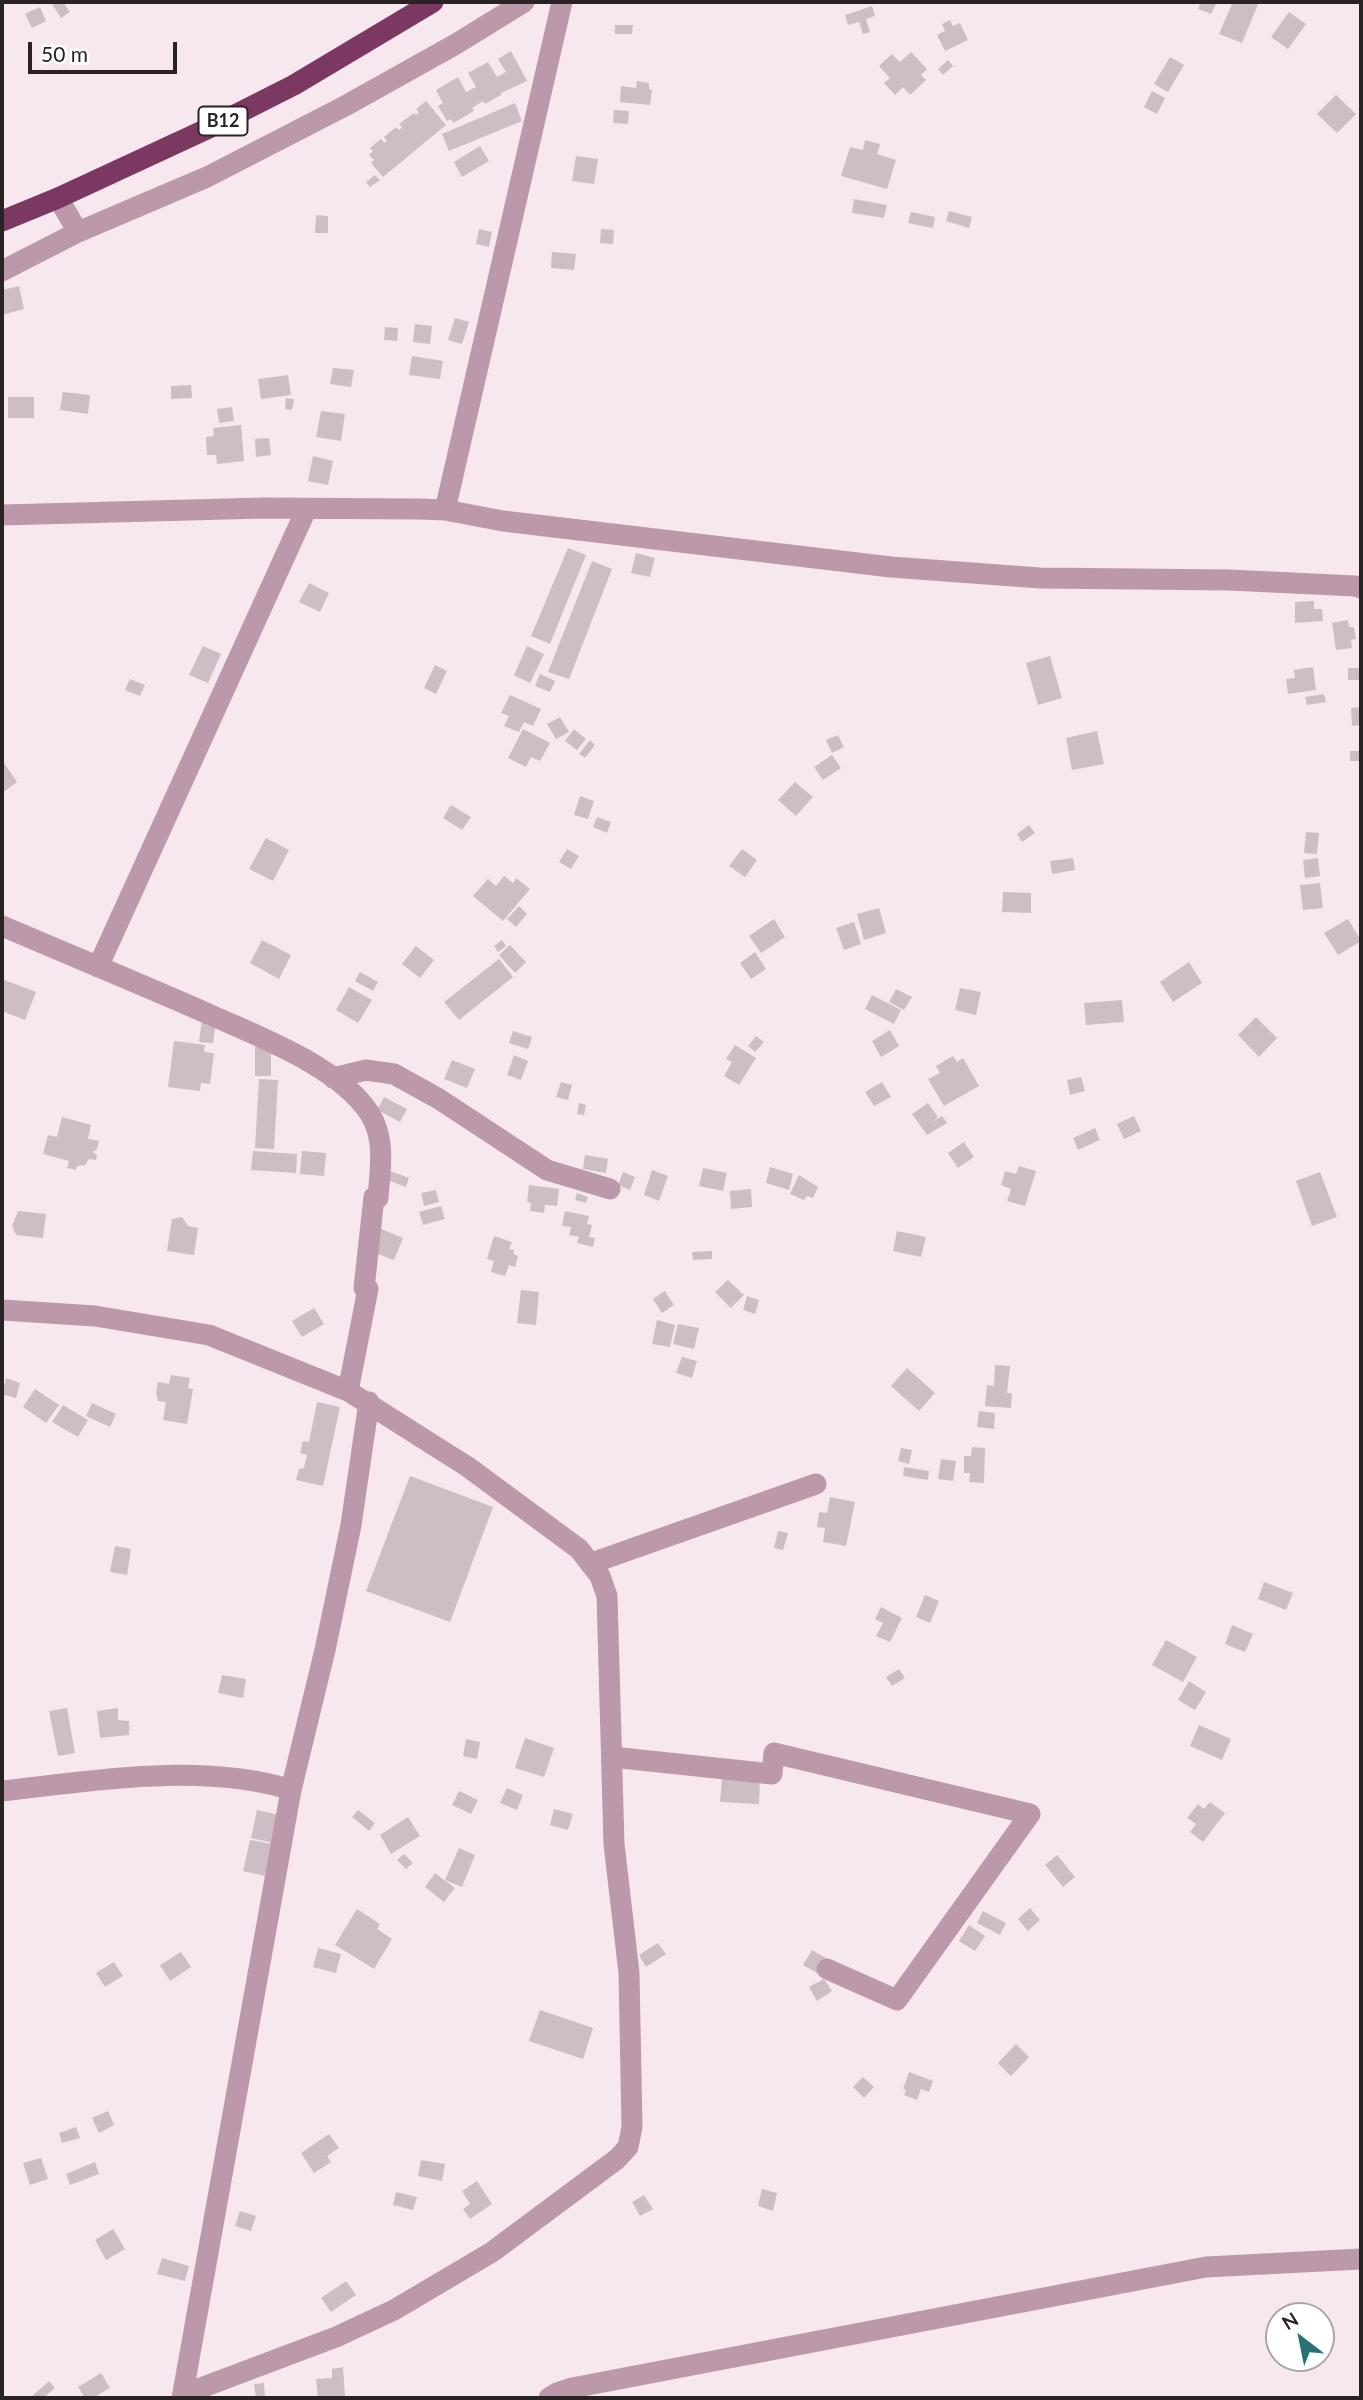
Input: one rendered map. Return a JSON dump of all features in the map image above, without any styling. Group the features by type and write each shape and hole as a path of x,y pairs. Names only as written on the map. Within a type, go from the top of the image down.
{"highway":[{"name":"B12","path":"2,221 209,128 294,85 433,2"}],"street":[{"path":"2,271 78,232 207,177 345,106 456,44 524,2"},
{"path":"445,510 562,2"},
{"path":"58,198 78,232"},
{"path":"2,515 264,508 445,510 503,521 891,567 1040,578 1229,580 1355,586 1361,589"},
{"path":"99,967 306,510"},
{"path":"2,926 287,1050 333,1078 363,1104 375,1122 381,1139 378,1198 373,1197 364,1288 368,1289 348,1391"},
{"path":"333,1078 366,1070 394,1074 439,1099 547,1170 610,1189"},
{"path":"2,1310 94,1316 209,1335 348,1391 369,1402 494,1485 579,1549 600,1576 607,1596 614,1844 629,1973 632,2127 628,2147 617,2160 492,2252 394,2310 336,2337 198,2389 183,2398"},
{"path":"183,2398 291,1790 325,1650 351,1525 369,1402"},
{"path":"592,1563 816,1484"},
{"path":"612,1756 772,1774 774,1753 1030,1814 897,2000 827,1969"},
{"path":"2,1791 115,1779 195,1776 270,1784 291,1790"},
{"path":"550,2398 572,2388 1206,2267 1361,2259"}],"building":[{"path":"63,2 70,12 61,18 52,4"},
{"path":"1201,2 1217,2 1211,14 1198,9"},
{"path":"1233,2 1259,2 1242,43 1219,34"},
{"path":"872,6 875,16 866,19 870,32 863,34 859,22 848,25 845,15"},
{"path":"40,7 46,21 32,28 25,14"},
{"path":"1289,12 1306,24 1288,49 1271,37"},
{"path":"950,20 953,26 960,23 968,40 945,51 937,35 945,31 942,24"},
{"path":"615,25 633,25 632,34 615,34"},
{"path":"511,51 527,81 485,104 483,101 472,108 474,111 453,123 451,119 447,121 438,106 443,103 436,90 458,77 466,92 476,87 468,73 488,62 497,77 506,72 498,59"},
{"path":"911,52 927,69 921,75 926,80 910,95 903,87 895,95 884,83 890,78 879,66 892,54 900,62"},
{"path":"1170,57 1184,65 1168,92 1154,84"},
{"path":"948,60 953,66 943,75 938,69"},
{"path":"637,81 649,83 649,89 652,90 650,105 620,102 621,86 636,88"},
{"path":"1152,91 1165,98 1157,114 1144,107"},
{"path":"1336,95 1356,114 1337,133 1317,114"},
{"path":"426,101 446,125 383,177 371,163 374,160 369,155 373,151 370,148 381,139 384,143 387,141 384,137 396,127 399,130 402,127 399,124 414,113 416,115 419,112 416,109"},
{"path":"515,103 522,121 449,151 442,134"},
{"path":"614,110 629,111 628,124 613,123"},
{"path":"865,140 880,144 877,154 896,160 887,189 841,176 850,147 863,150"},
{"path":"480,146 489,161 462,177 454,162"},
{"path":"576,156 598,159 594,184 572,181"},
{"path":"375,175 380,180 370,187 366,182"},
{"path":"854,199 887,205 884,218 852,213"},
{"path":"949,211 972,217 969,228 946,221"},
{"path":"911,212 935,217 933,228 908,223"},
{"path":"316,215 328,216 328,233 315,233"},
{"path":"479,229 492,232 489,247 476,244"},
{"path":"601,229 614,230 613,244 600,243"},
{"path":"552,252 576,254 574,270 551,268"},
{"path":"19,286 24,309 2,315 2,290"},
{"path":"455,318 469,322 462,344 448,340"},
{"path":"415,324 432,326 430,344 413,342"},
{"path":"385,327 398,328 397,341 384,340"},
{"path":"412,356 443,361 440,379 409,375"},
{"path":"333,368 354,370 351,387 330,384"},
{"path":"288,375 291,395 261,399 258,379"},
{"path":"191,385 192,398 171,399 171,386"},
{"path":"63,392 90,395 88,414 60,410"},
{"path":"8,397 34,397 34,418 8,418"},
{"path":"286,398 294,399 292,410 285,409"},
{"path":"232,407 234,421 219,423 217,409"},
{"path":"321,411 345,414 341,441 316,437"},
{"path":"241,425 244,461 217,464 216,455 207,455 206,437 214,436 213,428"},
{"path":"269,438 271,455 256,457 255,439"},
{"path":"313,456 333,461 328,485 308,481"},
{"path":"568,548 586,555 550,644 531,636"},
{"path":"636,553 655,558 650,577 631,573"},
{"path":"592,561 612,569 569,679 548,672"},
{"path":"309,583 329,593 320,612 299,602"},
{"path":"1314,601 1314,609 1322,609 1323,621 1295,623 1295,602"},
{"path":"1348,620 1349,627 1354,627 1356,639 1351,640 1352,648 1336,650 1332,623"},
{"path":"203,646 221,654 208,683 189,675"},
{"path":"527,646 544,654 530,683 514,675"},
{"path":"1050,656 1062,698 1038,705 1026,663"},
{"path":"435,665 447,671 436,694 424,688"},
{"path":"1313,667 1316,690 1288,694 1286,679 1295,678 1294,670"},
{"path":"1348,668 1360,668 1360,680 1348,680"},
{"path":"540,674 555,681 550,692 535,686"},
{"path":"130,679 145,685 140,696 125,690"},
{"path":"1324,694 1326,702 1307,705 1305,697"},
{"path":"510,695 541,709 533,726 524,722 519,732 504,726 509,716 501,713"},
{"path":"1361,707 1361,725 1352,726 1351,708"},
{"path":"560,717 569,732 556,739 547,724"},
{"path":"523,729 550,743 540,761 531,757 526,767 508,758"},
{"path":"574,729 586,739 577,750 565,741"},
{"path":"1097,731 1104,764 1072,770 1066,738"},
{"path":"838,735 844,747 832,753 826,740"},
{"path":"590,740 595,745 585,758 579,754"},
{"path":"1350,751 1361,751 1361,761 1350,761"},
{"path":"832,755 841,768 823,780 814,767"},
{"path":"2,760 17,782 2,793"},
{"path":"795,782 813,797 796,816 778,800"},
{"path":"580,796 594,801 588,819 574,815"},
{"path":"451,805 471,817 462,830 443,818"},
{"path":"597,817 611,822 607,833 593,827"},
{"path":"1029,825 1035,833 1022,842 1017,834"},
{"path":"1306,832 1319,833 1317,854 1304,853"},
{"path":"266,838 289,850 273,881 249,869"},
{"path":"567,849 579,856 571,869 559,862"},
{"path":"742,849 757,860 745,877 729,866"},
{"path":"1073,858 1075,870 1052,874 1050,861"},
{"path":"1318,858 1320,876 1305,878 1303,860"},
{"path":"504,876 513,883 516,878 530,889 503,921 473,896 488,879 496,886"},
{"path":"1320,883 1323,908 1303,910 1300,885"},
{"path":"1003,892 1031,893 1031,913 1002,912"},
{"path":"519,906 527,914 516,927 507,919"},
{"path":"879,908 886,933 864,940 857,914"},
{"path":"774,919 785,937 761,953 749,936"},
{"path":"1348,919 1361,941 1338,955 1324,933"},
{"path":"854,922 861,944 844,950 836,928"},
{"path":"262,940 291,955 279,979 250,963"},
{"path":"502,940 506,946 498,952 494,946"},
{"path":"510,945 526,962 515,973 499,955"},
{"path":"416,946 434,960 420,978 402,964"},
{"path":"755,952 766,969 751,979 740,963"},
{"path":"499,959 513,977 459,1020 444,1002"},
{"path":"1189,962 1202,983 1173,1002 1160,982"},
{"path":"360,972 378,982 373,991 355,981"},
{"path":"2,979 36,992 25,1020 2,1011"},
{"path":"349,987 372,1000 358,1023 336,1010"},
{"path":"960,988 981,992 976,1015 955,1010"},
{"path":"896,989 912,997 904,1010 889,1002"},
{"path":"872,995 901,1010 894,1024 865,1009"},
{"path":"1122,1000 1124,1022 1086,1025 1084,1003"},
{"path":"1256,1017 1277,1038 1259,1057 1238,1035"},
{"path":"202,1019 216,1020 213,1043 199,1042"},
{"path":"890,1030 899,1046 881,1057 872,1041"},
{"path":"513,1031 532,1037 528,1049 509,1043"},
{"path":"756,1036 764,1042 755,1052 748,1046"},
{"path":"174,1041 205,1045 204,1052 214,1053 210,1084 201,1083 200,1091 168,1087"},
{"path":"735,1045 756,1058 739,1085 724,1076 732,1062 726,1059"},
{"path":"255,1047 271,1047 271,1076 255,1076"},
{"path":"514,1055 528,1061 521,1080 507,1075"},
{"path":"953,1056 957,1062 963,1058 979,1086 944,1106 928,1079 940,1073 936,1066"},
{"path":"452,1060 475,1069 467,1088 444,1079"},
{"path":"1081,1077 1085,1091 1070,1095 1067,1080"},
{"path":"259,1079 278,1080 274,1149 255,1148"},
{"path":"561,1082 572,1085 568,1100 556,1097"},
{"path":"882,1082 891,1097 874,1106 865,1092"},
{"path":"384,1097 407,1109 400,1122 377,1110"},
{"path":"579,1103 586,1105 584,1115 577,1114"},
{"path":"928,1103 938,1117 932,1122 942,1116 947,1123 927,1135 912,1114"},
{"path":"1134,1116 1141,1131 1124,1139 1117,1124"},
{"path":"62,1117 91,1125 88,1139 99,1141 93,1152 97,1155 96,1160 89,1159 85,1165 77,1166 76,1170 67,1168 69,1161 43,1154 48,1135 57,1137"},
{"path":"1095,1128 1100,1140 1078,1150 1073,1138"},
{"path":"964,1142 974,1157 958,1168 948,1153"},
{"path":"253,1151 297,1154 296,1173 251,1170"},
{"path":"302,1151 326,1153 324,1176 300,1174"},
{"path":"585,1155 608,1159 606,1173 583,1169"},
{"path":"1019,1166 1036,1171 1025,1206 1007,1201 1011,1189 1001,1185 1005,1171 1016,1174"},
{"path":"770,1167 793,1174 789,1190 766,1183"},
{"path":"703,1168 727,1173 723,1191 699,1186"},
{"path":"388,1170 409,1178 406,1187 385,1179"},
{"path":"652,1170 668,1176 659,1201 644,1195"},
{"path":"623,1172 635,1177 630,1190 618,1185"},
{"path":"1320,1172 1337,1217 1312,1226 1296,1181"},
{"path":"799,1175 818,1187 813,1198 807,1196 804,1200 790,1194"},
{"path":"529,1185 559,1189 557,1206 545,1205 544,1213 530,1211 531,1203 527,1202"},
{"path":"751,1189 752,1207 731,1209 730,1191"},
{"path":"436,1190 439,1202 424,1206 421,1193"},
{"path":"577,1193 588,1197 586,1203 575,1200"},
{"path":"441,1206 445,1219 423,1225 419,1212"},
{"path":"18,1211 46,1214 43,1238 16,1235 12,1226"},
{"path":"565,1211 589,1216 587,1224 592,1225 589,1237 595,1238 593,1247 577,1243 579,1237 569,1235 571,1227 562,1226"},
{"path":"182,1217 188,1226 198,1228 194,1255 167,1251 172,1219"},
{"path":"379,1228 403,1238 394,1260 370,1251"},
{"path":"897,1231 926,1237 921,1257 893,1251"},
{"path":"494,1236 512,1242 509,1249 514,1250 513,1254 518,1256 515,1267 509,1265 505,1276 491,1272 494,1261 487,1259"},
{"path":"712,1251 712,1259 693,1260 692,1252"},
{"path":"728,1280 744,1295 731,1308 715,1292"},
{"path":"521,1290 539,1292 536,1325 517,1323"},
{"path":"665,1291 674,1305 662,1313 653,1299"},
{"path":"747,1296 759,1300 755,1314 743,1310"},
{"path":"314,1308 324,1324 302,1337 292,1321"},
{"path":"657,1320 675,1325 670,1347 652,1344"},
{"path":"678,1324 699,1328 694,1349 673,1344"},
{"path":"682,1357 697,1361 692,1378 676,1373"},
{"path":"995,1365 1010,1366 1007,1393 1012,1393 1011,1408 985,1406 987,1385 994,1386"},
{"path":"907,1368 935,1393 919,1411 891,1386"},
{"path":"171,1375 190,1378 188,1388 193,1389 187,1424 163,1420 166,1402 158,1401 156,1393 158,1382 169,1384"},
{"path":"6,1378 20,1383 16,1398 2,1394"},
{"path":"35,1389 59,1405 46,1423 23,1407"},
{"path":"317,1402 340,1407 323,1486 296,1480 299,1469 304,1468 307,1455 300,1453 303,1441 309,1442"},
{"path":"92,1403 116,1414 110,1427 86,1416"},
{"path":"63,1405 88,1420 78,1437 52,1422"},
{"path":"979,1411 995,1413 994,1429 977,1427"},
{"path":"972,1447 985,1448 984,1483 969,1482 970,1473 964,1473 964,1456 971,1456"},
{"path":"901,1448 912,1450 909,1464 898,1461"},
{"path":"941,1459 956,1461 953,1481 938,1479"},
{"path":"904,1467 929,1471 928,1480 903,1476"},
{"path":"410,1476 493,1507 450,1622 366,1591"},
{"path":"830,1497 855,1502 846,1546 823,1542 825,1528 817,1527 819,1512 827,1513"},
{"path":"778,1531 788,1533 783,1550 774,1548"},
{"path":"115,1546 131,1549 127,1575 110,1572"},
{"path":"1264,1582 1293,1593 1286,1610 1258,1599"},
{"path":"925,1595 939,1601 930,1623 916,1617"},
{"path":"881,1607 902,1618 890,1642 876,1636 883,1623 875,1619"},
{"path":"1232,1625 1253,1634 1245,1652 1225,1644"},
{"path":"1166,1640 1197,1657 1183,1682 1152,1665"},
{"path":"899,1669 905,1678 892,1686 886,1677"},
{"path":"222,1675 246,1679 243,1698 218,1693"},
{"path":"1189,1681 1206,1692 1195,1710 1178,1700"},
{"path":"67,1708 75,1753 58,1756 49,1711"},
{"path":"118,1708 118,1720 129,1721 129,1735 100,1738 97,1711"},
{"path":"1199,1725 1231,1739 1222,1760 1190,1746"},
{"path":"525,1738 554,1748 544,1777 515,1768"},
{"path":"466,1739 480,1742 477,1759 463,1756"},
{"path":"722,1779 760,1780 759,1804 720,1802"},
{"path":"507,1788 523,1795 517,1810 500,1803"},
{"path":"459,1791 478,1800 471,1814 452,1805"},
{"path":"1210,1802 1225,1813 1203,1842 1190,1832 1196,1824 1187,1818 1198,1804 1204,1809"},
{"path":"554,1809 573,1814 568,1830 550,1825"},
{"path":"257,1810 280,1815 273,1843 251,1838"},
{"path":"358,1810 375,1823 369,1831 352,1817"},
{"path":"408,1817 420,1836 391,1854 380,1835"},
{"path":"250,1840 273,1844 266,1876 243,1871"},
{"path":"459,1848 475,1855 462,1887 445,1880"},
{"path":"404,1854 413,1863 406,1869 397,1860"},
{"path":"1057,1855 1075,1877 1063,1887 1045,1865"},
{"path":"435,1873 455,1888 444,1902 425,1887"},
{"path":"1030,1908 1040,1920 1028,1931 1018,1919"},
{"path":"357,1909 380,1924 377,1929 392,1939 374,1969 335,1945"},
{"path":"983,1911 1006,1923 1000,1935 977,1923"},
{"path":"969,1925 985,1936 975,1951 959,1941"},
{"path":"658,1943 666,1954 646,1967 639,1955"},
{"path":"318,1948 341,1954 336,1973 313,1967"},
{"path":"812,1950 826,1958 817,1973 803,1965"},
{"path":"181,1952 191,1967 170,1981 160,1965"},
{"path":"114,1962 123,1976 105,1987 96,1973"},
{"path":"824,1979 832,1991 817,2001 809,1987"},
{"path":"540,2010 593,2028 583,2059 529,2041"},
{"path":"1016,2044 1029,2057 1011,2076 998,2063"},
{"path":"909,2072 933,2081 929,2092 921,2089 917,2100 904,2095 906,2090 903,2089"},
{"path":"863,2077 874,2087 864,2098 853,2087"},
{"path":"108,2111 114,2125 99,2133 92,2118"},
{"path":"76,2127 80,2138 62,2143 59,2133"},
{"path":"329,2134 339,2148 327,2156 331,2162 314,2173 301,2153"},
{"path":"41,2158 48,2179 30,2185 23,2163"},
{"path":"421,2160 445,2164 442,2181 418,2176"},
{"path":"95,2162 99,2174 70,2185 66,2174"},
{"path":"477,2181 492,2204 470,2219 463,2209 470,2204 462,2191"},
{"path":"762,2189 777,2193 773,2211 758,2206"},
{"path":"396,2192 417,2197 413,2210 393,2205"},
{"path":"644,2195 653,2209 640,2216 632,2202"},
{"path":"240,2211 256,2216 251,2231 235,2226"},
{"path":"113,2229 125,2249 106,2260 95,2240"},
{"path":"162,2258 189,2266 185,2281 157,2274"},
{"path":"346,2281 356,2295 331,2312 321,2298"},
{"path":"343,2367 345,2396 318,2398 316,2379 332,2378 332,2369"},
{"path":"101,2373 110,2388 93,2398 85,2398 78,2387"},
{"path":"49,2381 55,2388 43,2398 30,2398"},
{"path":"264,2383 265,2398 256,2398 254,2384"}]}
